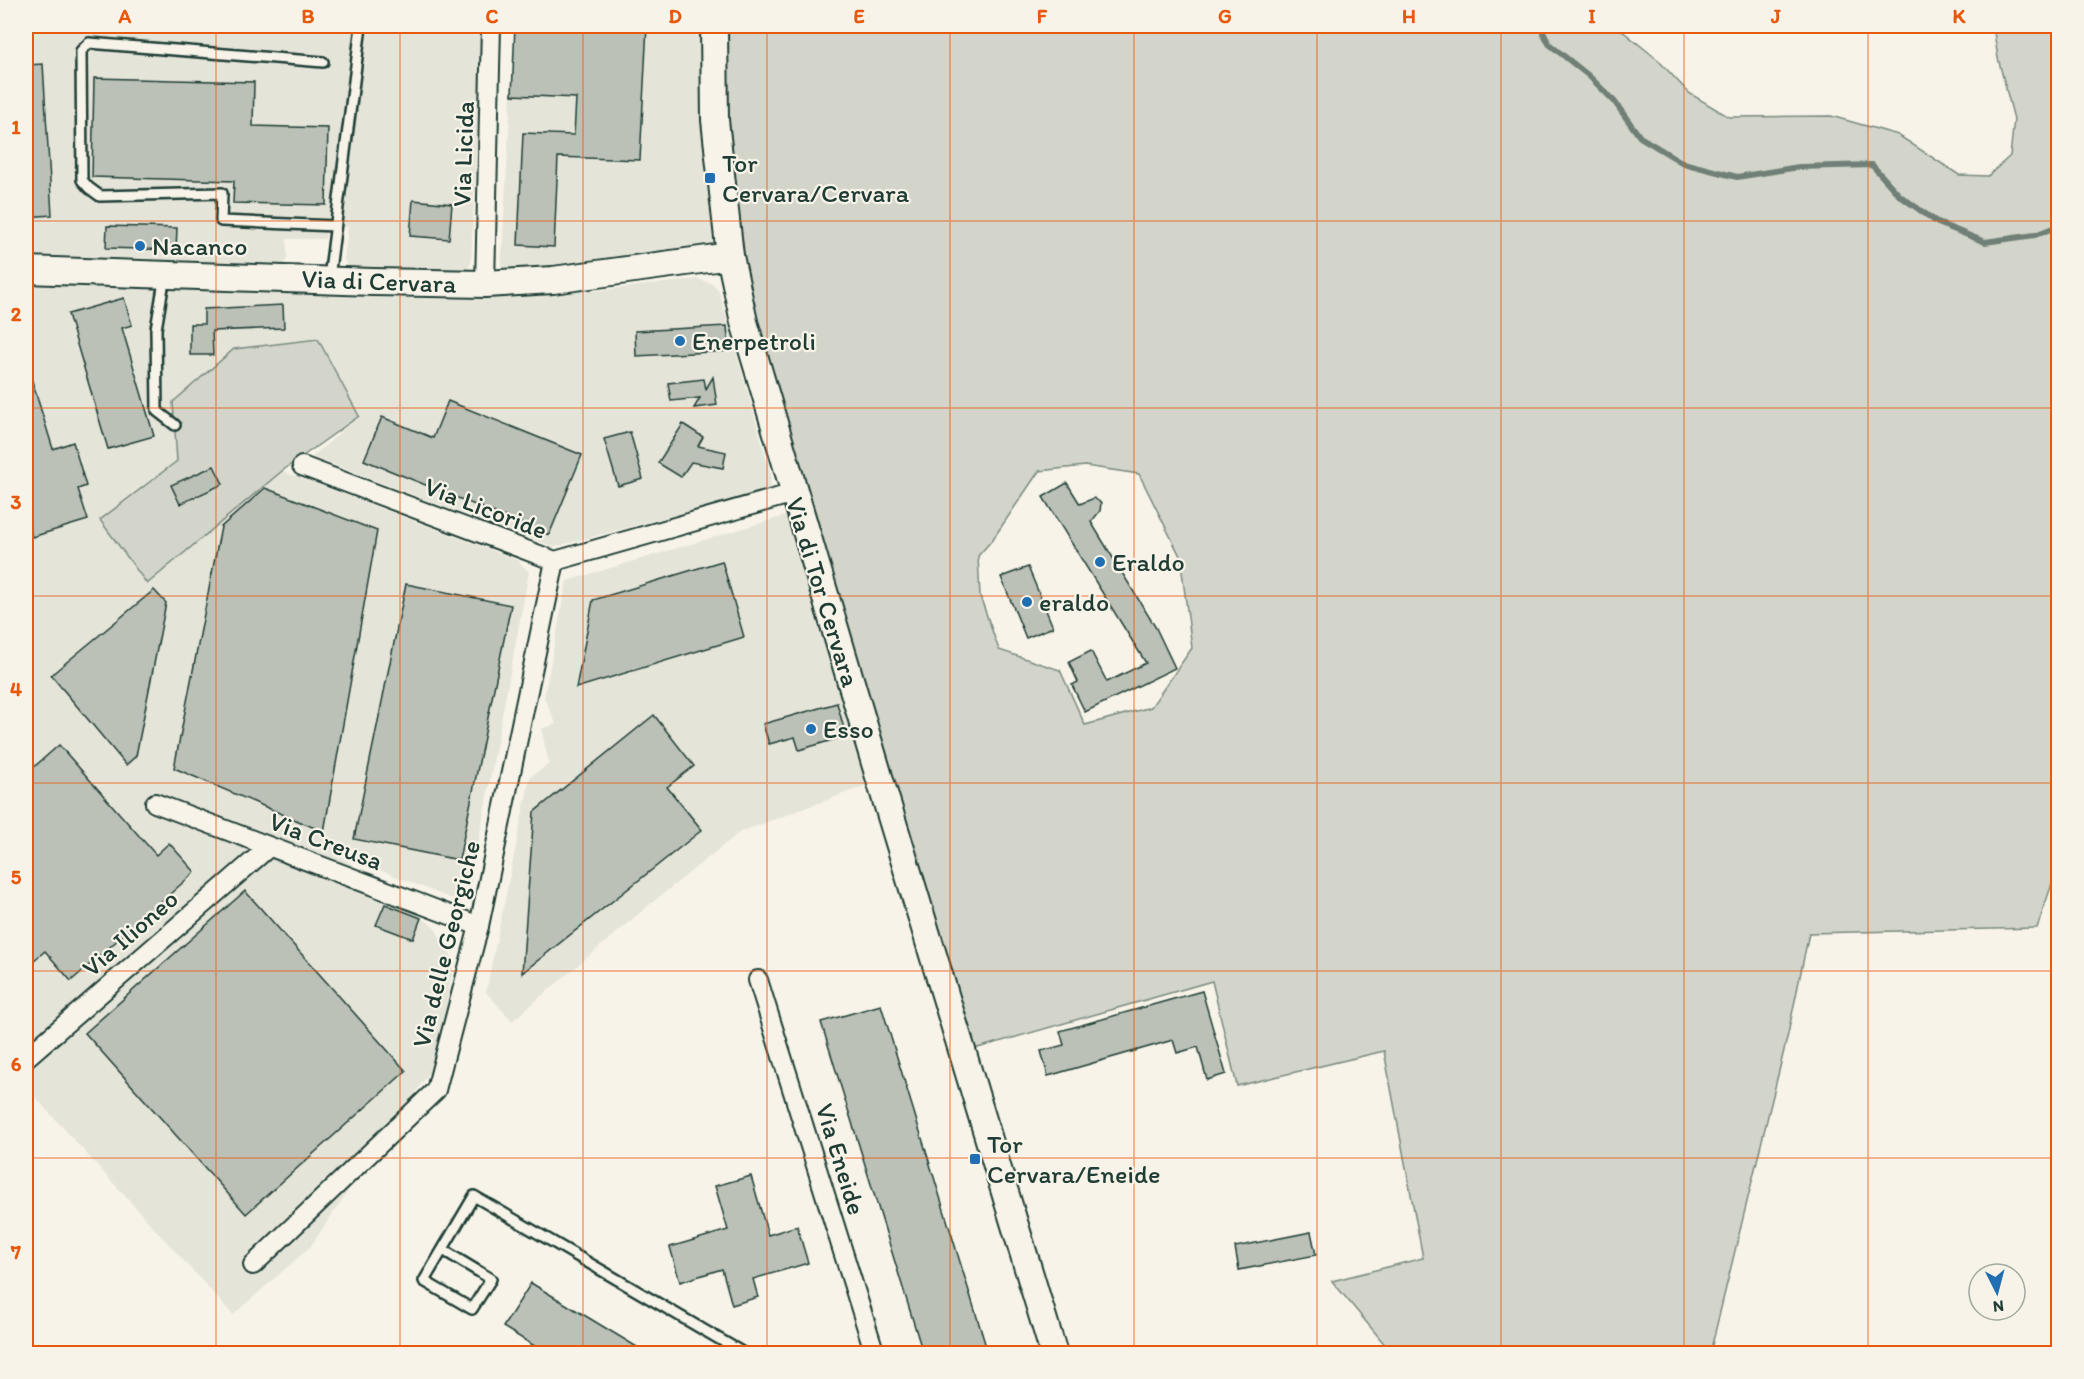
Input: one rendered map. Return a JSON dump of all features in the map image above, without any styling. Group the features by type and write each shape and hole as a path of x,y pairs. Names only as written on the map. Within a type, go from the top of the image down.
{"street":[{"name":"Via Licida","path":"485,284 491,26"},
{"name":"Via di Tor Cervara","path":"714,26 715,120 730,256 744,322 1054,1353"},
{"name":"Via di Cervara","path":"26,270 485,284 553,280 730,256"},
{"name":"Via Licoride","path":"302,466 555,561 794,493"},
{"name":"Via delle Georgiche","path":"252,1265 436,1090 479,926 555,561"},
{"name":"Via Creusa","path":"155,803 479,926"},
{"name":"Via Ilioneo","path":"26,1058 269,847"},
{"name":"Via Eneide","path":"758,980 875,1353"}],"lane":[{"path":"328,280 361,26"},
{"path":"323,62 114,44 89,44 81,51 82,180 100,196 222,193 221,221 335,226"},
{"path":"165,274 156,329 157,411 175,425"},
{"path":"443,1250 491,1279 472,1309 424,1281 474,1196 745,1353"}],"shaded area":[{"path":"26,26 470,26 479,32 481,47 471,263 464,275 349,268 344,260 348,227 326,226 325,239 287,239 287,259 283,265 169,262 26,254"},
{"path":"515,26 705,26 703,105 713,241 708,247 554,268 501,270"},
{"path":"724,26 1616,26 1657,59 1689,93 1729,117 1831,116 1898,135 1959,175 1988,176 2010,156 2014,119 1998,58 1993,26 2058,26 2058,866 2037,928 1809,933 1788,1034 1710,1353 1392,1353 1332,1281 1423,1258 1384,1051 1237,1086 1212,981 974,1049 767,375 742,256 725,126","holes":["1085,466 1139,474 1180,556 1192,648 1151,707 1085,725 1060,670 999,650 980,596 978,556 993,539 1039,471"]},
{"path":"698,279 713,284 719,291 771,475 770,490 554,547 312,457 359,416 177,461 100,520 146,584 282,471 517,560 529,572 471,881 452,899 336,852 434,927 454,960 437,1061 310,1247 233,1315 26,1087 26,284 169,287 389,298 478,299 605,290"},
{"path":"318,339 359,416 282,471 147,584 100,520 177,461 173,402 234,349"},
{"path":"788,515 870,784 740,832 512,1021 486,992 530,777 549,764 541,729 556,724 544,697 567,581"}],"building":[{"path":"515,26 647,26 640,160 558,157 554,247 518,245 523,133 574,135 576,98 512,95"},
{"path":"43,64 52,215 26,217 26,65"},
{"path":"94,78 254,82 253,126 328,128 326,205 233,203 234,181 92,177"},
{"path":"413,200 452,204 449,239 410,236"},
{"path":"107,226 177,228 176,250 106,248"},
{"path":"124,298 132,325 122,328 154,436 108,449 68,314"},
{"path":"283,305 284,328 212,331 213,355 190,355 190,324 204,324 204,309"},
{"path":"727,326 729,351 636,356 635,331"},
{"path":"29,371 53,449 73,442 86,486 78,489 88,520 32,537 29,525 26,526 26,372"},
{"path":"713,377 717,405 694,408 700,398 671,401 668,383 704,379 706,389"},
{"path":"448,401 582,455 549,535 364,460 382,417 433,438"},
{"path":"683,424 703,437 698,446 726,452 723,468 691,462 681,477 658,463"},
{"path":"630,432 643,479 618,486 604,439"},
{"path":"214,466 223,484 180,504 171,485"},
{"path":"1067,483 1080,504 1094,498 1101,503 1100,511 1091,522 1156,628 1175,668 1085,712 1072,685 1078,682 1069,662 1091,651 1107,682 1146,663 1043,497"},
{"path":"265,488 377,531 324,832 174,768 221,527"},
{"path":"722,561 744,637 576,688 593,600"},
{"name":"eraldo","path":"1028,567 1053,627 1026,638 1001,577"},
{"path":"406,584 511,605 459,860 354,839"},
{"path":"154,590 166,603 136,756 126,765 51,675"},
{"path":"837,703 846,736 799,750 795,737 769,744 763,724"},
{"path":"654,715 694,766 667,787 702,830 522,973 534,812"},
{"path":"59,745 156,855 169,843 195,872 71,981 45,951 26,967 26,774"},
{"path":"245,891 406,1071 246,1214 85,1033"},
{"path":"385,904 421,918 413,939 376,925"},
{"path":"1202,991 1226,1074 1207,1080 1198,1047 1177,1053 1173,1040 1048,1076 1041,1051 1064,1045 1060,1031"},
{"path":"881,1005 988,1353 923,1353 821,1022"},
{"path":"751,1176 768,1235 797,1226 808,1263 753,1279 758,1297 732,1305 722,1269 680,1282 670,1247 728,1230 715,1186"},
{"path":"1311,1232 1316,1255 1239,1270 1235,1247"},
{"path":"531,1283 647,1353 546,1353 503,1327"}],"waterway":[{"path":"1540,26 1549,44 1589,76 1614,101 1640,137 1683,163 1737,177 1799,167 1872,165 1899,195 1938,223 1985,242 2035,235 2058,226"}],"place":[{"name":"Tor Cervara/Cervara","path":"710,178"},
{"name":"Nacanco","path":"140,246"},
{"name":"Enerpetroli","path":"680,341"},
{"name":"Eraldo","path":"1100,562"},
{"name":"eraldo","path":"1027,602"},
{"name":"Esso","path":"811,729"},
{"name":"Tor Cervara/Eneide","path":"975,1159"}]}
